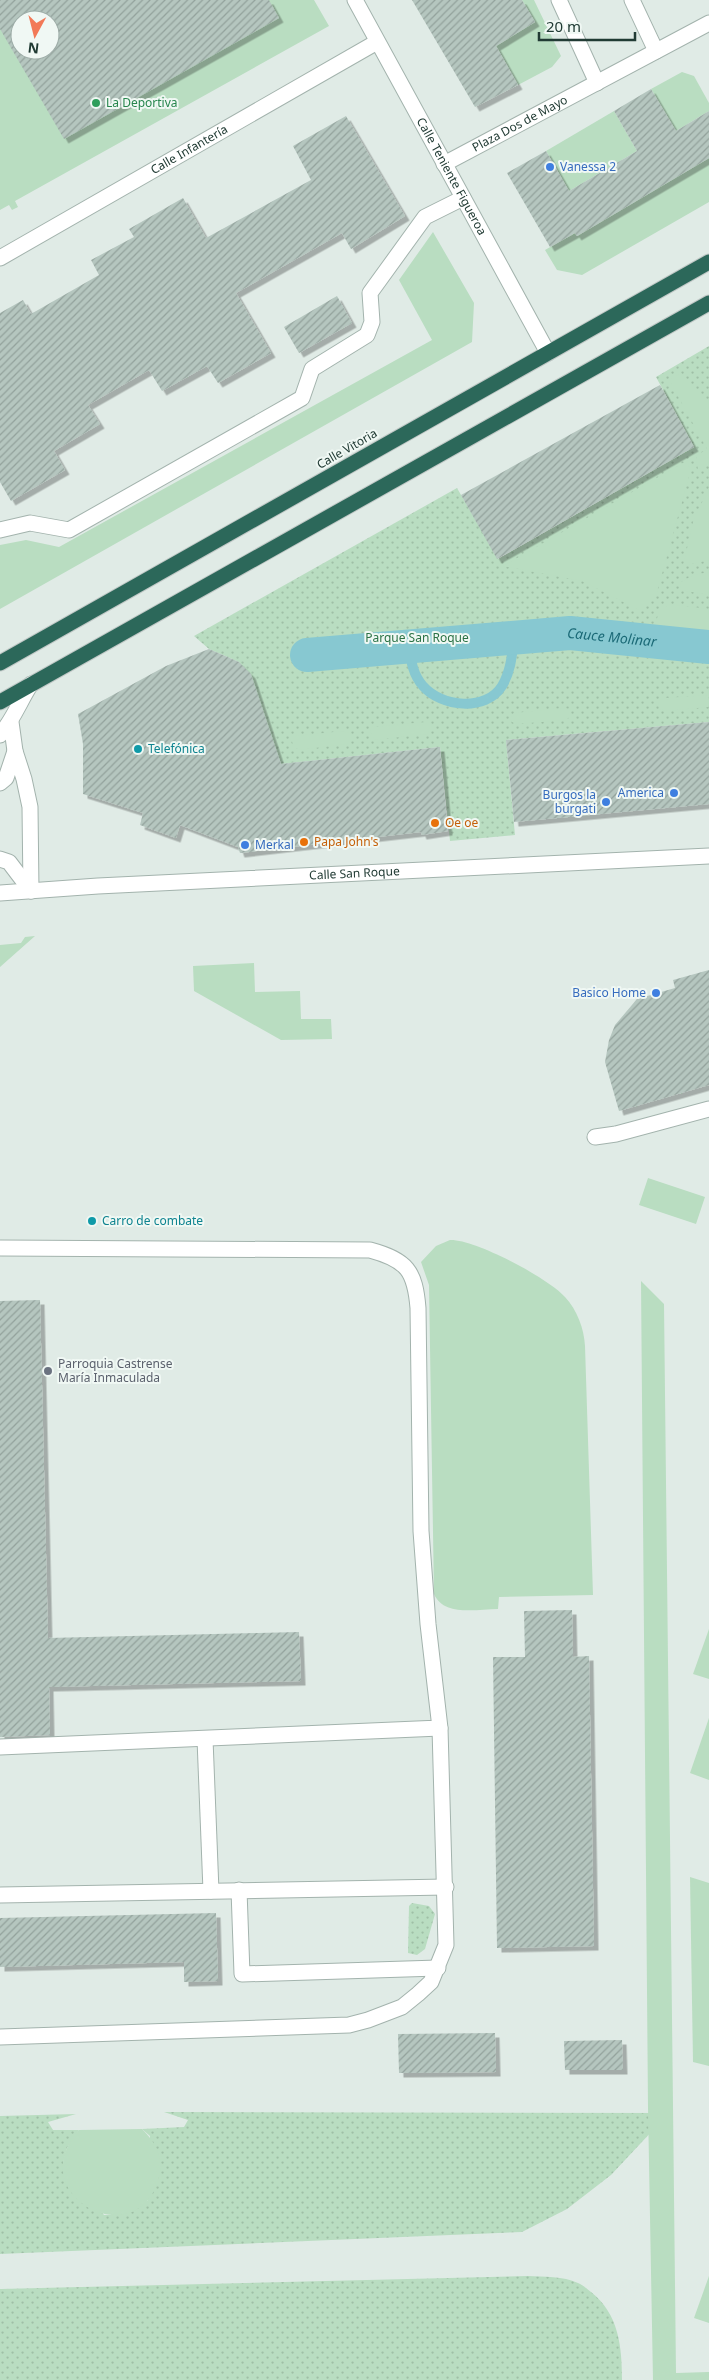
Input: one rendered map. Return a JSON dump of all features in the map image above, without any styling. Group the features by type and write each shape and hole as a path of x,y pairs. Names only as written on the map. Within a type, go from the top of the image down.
{"highway":[{"name":"Calle Vitoria","path":"0,663 709,262"},
{"path":"0,702 709,303"}],"street":[{"name":"Calle Teniente Figueroa","path":"355,0 548,353"},
{"path":"559,0 597,83"},
{"path":"632,0 656,51"},
{"name":"Plaza Dos de Mayo","path":"444,164 656,51 707,29"},
{"name":"Calle Infantería","path":"0,258 377,42"},
{"path":"0,530 30,523 69,530 302,398 312,369 367,335 372,322 370,293 425,217 463,198"},
{"path":"0,735 11,722 18,704 31,684"},
{"path":"11,722 15,751 30,806 31,891"},
{"path":"0,743 15,751"},
{"path":"0,783 6,778 15,751"},
{"name":"Calle San Roque","path":"0,893 709,856"},
{"path":"0,859 8,862 31,891"},
{"path":"595,1137 616,1134 709,1109"},
{"path":"0,1248 370,1250 391,1256 405,1265 413,1277 418,1308 421,1531 428,1624 440,1728 446,1886 446,1944 431,1982 402,2007 368,2020 348,2025 0,2037"},
{"path":"0,1747 440,1728"},
{"path":"206,1739 211,1891"},
{"path":"0,1895 446,1886"},
{"path":"239,1890 242,1974 438,1968"}],"green space":[{"name":"La Deportiva","path":"0,0 314,0 329,26 15,201 18,207 12,210 9,205 0,210"},
{"path":"522,0 534,0 561,56 552,67 518,85 496,46 535,22"},
{"path":"682,72 694,76 709,103 709,111 676,131 651,89"},
{"path":"614,111 637,151 569,191 546,151"},
{"path":"709,158 709,202 582,275 557,270 545,250 575,233 577,236"},
{"path":"433,232 474,303 472,342 0,609 0,545 26,540 59,547 432,340 399,280"},
{"name":"Parque San Roque","path":"709,346 709,722 506,740 515,835 450,841 440,747 281,764 268,727 239,662 209,649 194,636 457,488 498,559 694,447 656,377"},
{"path":"681,373 709,402 709,463 698,470 696,456 707,449 669,380"},
{"path":"688,460 690,473 657,592 639,610 582,581 503,566"},
{"path":"709,487 709,560 683,566 693,522"},
{"path":"709,572 709,595 680,590 681,582 693,575"},
{"path":"669,604 709,609 709,640 652,634 659,612"},
{"path":"709,695 708,707 667,711 659,709 658,701 665,698"},
{"path":"570,709 571,716 566,720 516,724 512,722 511,717 514,713"},
{"path":"430,722 432,726 427,734 375,740 370,732 372,727"},
{"path":"343,731 351,734 351,739 347,744 299,750 293,746 292,741 296,736"},
{"path":"35,936 0,967 0,945 21,943 25,937"},
{"path":"254,963 255,992 300,991 301,1019 331,1019 332,1039 281,1040 194,991 193,966"},
{"path":"648,1178 705,1197 696,1224 639,1205"},
{"path":"450,1240 476,1246 528,1270 565,1297 579,1320 585,1346 593,1595 499,1597 498,1609 462,1610 445,1606 434,1594 429,1285 421,1262 436,1246"},
{"path":"641,1281 664,1304 676,2373 709,2372 709,2380 653,2380 648,2108"},
{"path":"709,1629 709,1679 693,1674"},
{"path":"709,1718 709,1780 690,1773"},
{"path":"690,1877 709,1883 709,2066 693,2062"},
{"path":"412,1903 429,1906 435,1914 425,1949 417,1955 408,1953 409,1906"},
{"path":"164,2112 669,2113 611,2175 567,2209 522,2232 0,2254 0,2116 76,2114 48,2122 53,2130 79,2130 67,2148 63,2163 104,2215 127,2212 148,2200 150,2136 142,2129 184,2127 188,2120"},
{"path":"142,2129 151,2139 157,2150 160,2163 159,2177 147,2201 130,2213 109,2215 89,2208 73,2195 64,2176 65,2154 79,2130"},
{"path":"528,2276 553,2277 572,2281 583,2286 600,2301 608,2310 617,2332 620,2343 622,2380 0,2380 0,2289"},
{"path":"709,2276 709,2323 694,2318"}],"building":[{"path":"0,0 269,0 279,18 64,139 18,60 60,60 60,10 10,10 10,46 0,29"},
{"path":"412,0 522,0 535,22 496,46 518,85 475,107"},
{"path":"651,89 676,131 709,111 709,158 577,236 575,233 550,247 507,173 546,151 569,191 637,151 614,111"},
{"path":"346,116 405,216 351,249 342,233 236,293 271,353 218,383 207,366 162,391 149,370 88,405 100,424 54,451 65,470 11,501 0,482 0,313 23,300 31,314 99,275 91,260 134,237 129,229 183,198 206,238 311,180 293,146"},
{"path":"337,296 352,323 299,353 284,327"},
{"path":"660,385 694,447 497,559 461,495"},
{"path":"209,649 239,662 251,674 281,764 440,747 448,831 422,835 421,832 240,853 238,847 180,825 176,838 140,825 143,813 83,794 83,744 78,714 166,666"},
{"path":"709,722 709,804 514,822 506,740"},
{"path":"709,970 709,1085 619,1111 605,1062 609,1040 615,1025 637,999 675,988 673,980"},
{"path":"40,1300 48,1638 299,1632 301,1681 49,1687 50,1735 0,1737 0,1301"},
{"path":"572,1610 573,1657 589,1656 594,1946 497,1948 493,1657 525,1657 524,1611"},
{"path":"216,1913 218,1981 184,1982 184,1962 0,1967 0,1918"},
{"path":"495,2033 496,2072 399,2073 398,2034"},
{"path":"622,2040 623,2070 565,2070 564,2041"}],"waterway":[{"name":"Cauce Molinar","path":"307,655 570,633 709,647"},
{"name":"Cauce Molinar","path":"409,647 415,673 423,686 431,693 441,699 452,702 463,704 475,703 495,694 502,686 509,669 514,638"}],"place":[{"name":"La Deportiva","path":"96,103"},
{"name":"Vanessa 2","path":"550,167"},
{"name":"Telefónica","path":"138,749"},
{"name":"America","path":"674,793"},
{"name":"Burgos la burgati","path":"606,802"},
{"name":"Oe oe","path":"435,823"},
{"name":"Papa John's","path":"304,842"},
{"name":"Merkal","path":"245,845"},
{"name":"Basico Home","path":"656,993"},
{"name":"Carro de combate","path":"92,1221"},
{"name":"Parroquia Castrense María Inmaculada","path":"48,1371"}]}
